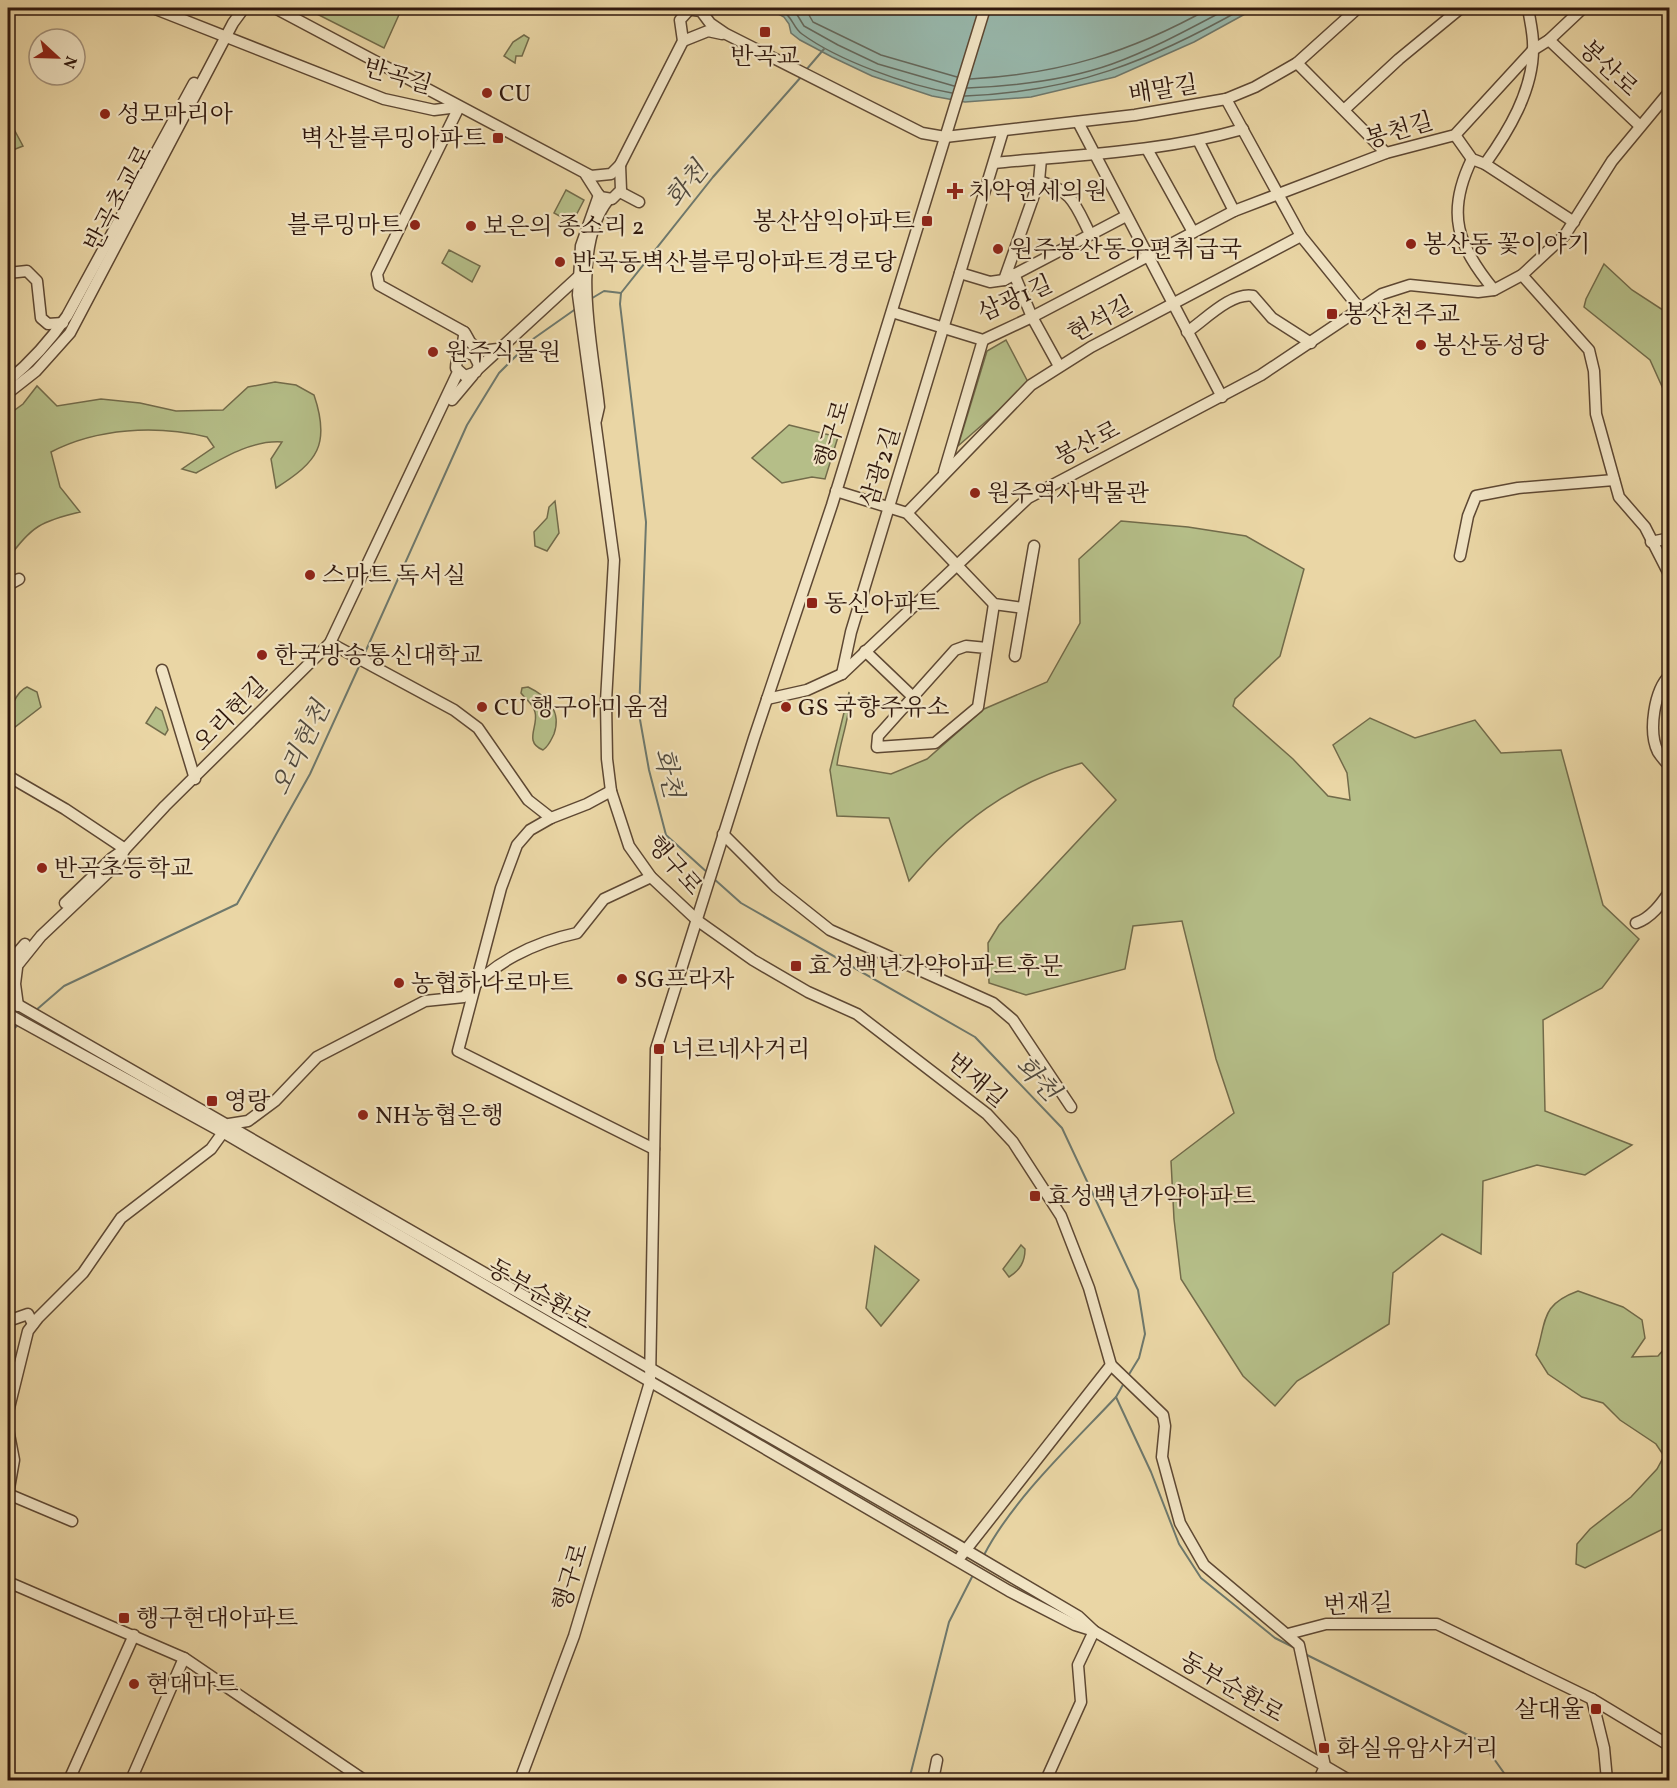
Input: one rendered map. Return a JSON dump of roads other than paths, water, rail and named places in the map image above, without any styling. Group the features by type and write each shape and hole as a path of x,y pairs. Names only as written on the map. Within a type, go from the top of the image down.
{"street":[{"name":"반곡길","path":"153,8 224,34 384,99 434,110 459,107 585,175"},
{"name":"반곡초교로","path":"8,393 36,371 70,333 236,8"},
{"name":"반곡초교로","path":"8,381 27,365 63,323 224,34 248,8"},
{"path":"275,8 459,107 377,274 379,285 464,332 477,353 479,361 476,372"},
{"name":"행구로","path":"519,1780 574,1636 650,1382 656,1049 698,921 723,834 836,491 985,8"},
{"name":"배말길","path":"945,137 1078,122 1226,99 1255,87 1297,63 1358,8"},
{"path":"1345,109 1399,59 1461,8"},
{"path":"1485,164 1509,130 1528,79 1533,50 1528,8"},
{"name":"봉천길","path":"1279,193 1386,153 1455,135 1533,50 1549,40 1583,8"},
{"path":"430,436 458,390 498,349 580,278 582,246 601,195 597,181 611,176 620,165 683,41 680,20 682,10 697,9 705,14 710,23 726,34 922,133 945,137"},
{"path":"699,35 707,23 705,14"},
{"path":"682,29 688,35 699,35"},
{"path":"683,41 708,31 726,34"},
{"name":"봉산로","path":"1549,40 1641,126"},
{"path":"1297,63 1386,153"},
{"name":"봉산로","path":"767,699 807,690 842,674 1028,498 1222,397 1311,343 1382,294 1410,285 1461,291 1494,290 1522,275 1556,245 1574,222 1612,161 1670,91"},
{"path":"1226,99 1301,236 1360,309"},
{"path":"1078,122 1222,397"},
{"path":"994,163 1199,142 1243,129"},
{"name":"삼광2길","path":"842,674 851,632 1003,131"},
{"path":"1455,135 1472,159 1485,164 1574,222"},
{"path":"1199,142 1233,211"},
{"path":"1147,149 1193,232"},
{"path":"1004,280 1039,182 1041,159"},
{"path":"1472,159 1464,175 1458,199 1459,234 1475,267 1494,290"},
{"path":"585,175 611,176 621,185 620,192"},
{"path":"585,175 601,195"},
{"path":"1039,182 1064,190 1071,197 1090,234"},
{"path":"601,195 620,192 639,202"},
{"name":"삼광1길","path":"892,312 983,340 1032,317 1233,211 1279,193"},
{"path":"960,273 990,282 1004,280 1126,216"},
{"name":"현석길","path":"906,513 1031,385 1059,366 1172,303 1301,236"},
{"path":"8,273 27,271 36,281 41,318 48,324 63,323"},
{"path":"1014,274 1032,317 1059,366"},
{"path":"1522,275 1589,350 1596,414 1619,497 1645,527 1670,576"},
{"name":"행구로","path":"580,278 599,407 596,420 614,560 606,701 607,759 611,791 629,846 651,877 698,921"},
{"path":"1187,332 1235,298 1246,295 1253,296 1272,318 1311,343"},
{"path":"464,332 465,343 456,364 458,372 465,376 476,372"},
{"name":"현석길","path":"944,472 983,340"},
{"path":"459,357 466,353 498,349"},
{"name":"오리현길","path":"8,977 12,960 41,936 117,864 125,849 195,779 335,646 458,372"},
{"path":"1460,556 1468,516 1476,496 1518,488 1614,480"},
{"path":"836,491 906,513 958,563 994,604 1023,608"},
{"path":"1651,542 1670,538"},
{"path":"1015,656 1034,546"},
{"path":"8,585 19,579"},
{"path":"987,648 966,646 955,650 878,736 877,747 935,743 978,707 994,604"},
{"path":"335,646 454,710 478,728 528,800 551,818"},
{"path":"865,651 913,697"},
{"path":"162,670 195,779"},
{"path":"1670,675 1657,691 1655,701 1655,740 1658,750 1670,767"},
{"path":"8,776 65,809 125,849"},
{"path":"611,791 530,830 517,845 501,888 458,1051 654,1149"},
{"path":"723,834 776,887 830,930 993,1002 1019,1027 1071,1107"},
{"path":"8,1412 28,1331 33,1324 83,1273 121,1218 211,1149 226,1129 248,1121 274,1101 317,1057 425,1001 464,997 475,983 524,951 555,938 577,933 604,899 651,877"},
{"path":"1636,923 1644,921 1662,904 1670,891"},
{"name":"번재길","path":"698,921 753,960 808,992 857,1014 954,1087 1000,1128 1013,1142 1061,1216 1089,1288 1113,1367"},
{"path":"12,960 18,1006"},
{"path":"8,999 93,1055"},
{"path":"9,1015 93,1055"},
{"name":"동부순환로","path":"93,1055 651,1368 969,1552 1078,1617 1094,1631 1349,1780"},
{"name":"동부순환로","path":"226,1129 650,1382 1009,1591 1075,1625 1094,1631"},
{"path":"8,1321 28,1314 33,1324"},
{"path":"963,1563 969,1552 1113,1367 1163,1414 1165,1426 1162,1457 1180,1523 1204,1565 1299,1645 1325,1766 1318,1780"},
{"path":"8,1429 14,1460 8,1494 72,1521"},
{"path":"8,1582 184,1658 364,1780"},
{"name":"번재길","path":"1288,1634 1326,1624 1437,1624 1592,1699 1670,1746"},
{"path":"1046,1780 1081,1702 1078,1665 1094,1631"},
{"path":"69,1780 134,1635"},
{"path":"131,1780 184,1658"},
{"path":"1592,1699 1604,1748 1607,1780"},
{"path":"933,1780 937,1760"}],"water":[{"path":"767,8 1256,8 1194,42 1115,77 1031,97 965,102 932,96 872,76 800,40 791,33 784,17"}],"waterway":[{"name":"화천","path":"806,70 824,49"},
{"name":"화천","path":"709,874 666,835 649,770 639,714 646,522 620,304 621,293 713,177 801,77"},
{"name":"오리현천","path":"589,300 604,291 621,293"},
{"name":"오리현천","path":"363,657 467,425 499,373 533,339 577,308"},
{"name":"오리현천","path":"35,1011 64,986 237,904 310,774 361,662"},
{"name":"화천","path":"713,878 741,903 975,1037 1062,1128 1138,1290 1145,1334 1139,1358 1128,1376"},
{"name":"오리현천","path":"8,1034 19,1024"},
{"path":"984,1555 996,1534 1027,1493 1116,1397 1124,1383"},
{"path":"1116,1397 1151,1472 1179,1544 1201,1578 1275,1638 1295,1648"},
{"path":"909,1780 949,1622 974,1573"},
{"path":"1305,1654 1482,1742 1509,1780"}],"place":[{"name":"반곡교","path":"765,32"},
{"name":"CU","path":"487,93"},
{"name":"성모마리아","path":"105,114"},
{"name":"벽산블루밍아파트","path":"498,138"},
{"name":"치악연세의원","path":"955,191"},
{"name":"봉산삼익아파트","path":"927,221"},
{"name":"블루밍마트","path":"415,225"},
{"name":"보은의 종소리 2","path":"471,226"},
{"name":"봉산동 꽃이야기","path":"1411,244"},
{"name":"원주봉산동우편취급국","path":"998,249"},
{"name":"반곡동벽산블루밍아파트경로당","path":"560,262"},
{"name":"봉산천주교","path":"1332,314"},
{"name":"봉산동성당","path":"1421,345"},
{"name":"원주식물원","path":"433,352"},
{"name":"원주역사박물관","path":"975,493"},
{"name":"스마트 독서실","path":"310,575"},
{"name":"동신아파트","path":"812,603"},
{"name":"한국방송통신대학교","path":"262,655"},
{"name":"CU 행구아미움점","path":"482,707"},
{"name":"GS 국향주유소","path":"786,707"},
{"name":"반곡초등학교","path":"42,868"},
{"name":"효성백년가약아파트후문","path":"796,966"},
{"name":"SG프라자","path":"622,979"},
{"name":"농협하나로마트","path":"399,983"},
{"name":"너르네사거리","path":"659,1049"},
{"name":"영랑","path":"212,1101"},
{"name":"NH농협은행","path":"363,1115"},
{"name":"효성백년가약아파트","path":"1035,1196"},
{"name":"행구현대아파트","path":"124,1618"},
{"name":"현대마트","path":"134,1684"},
{"name":"살대울","path":"1596,1709"},
{"name":"화실유암사거리","path":"1324,1748"}]}
